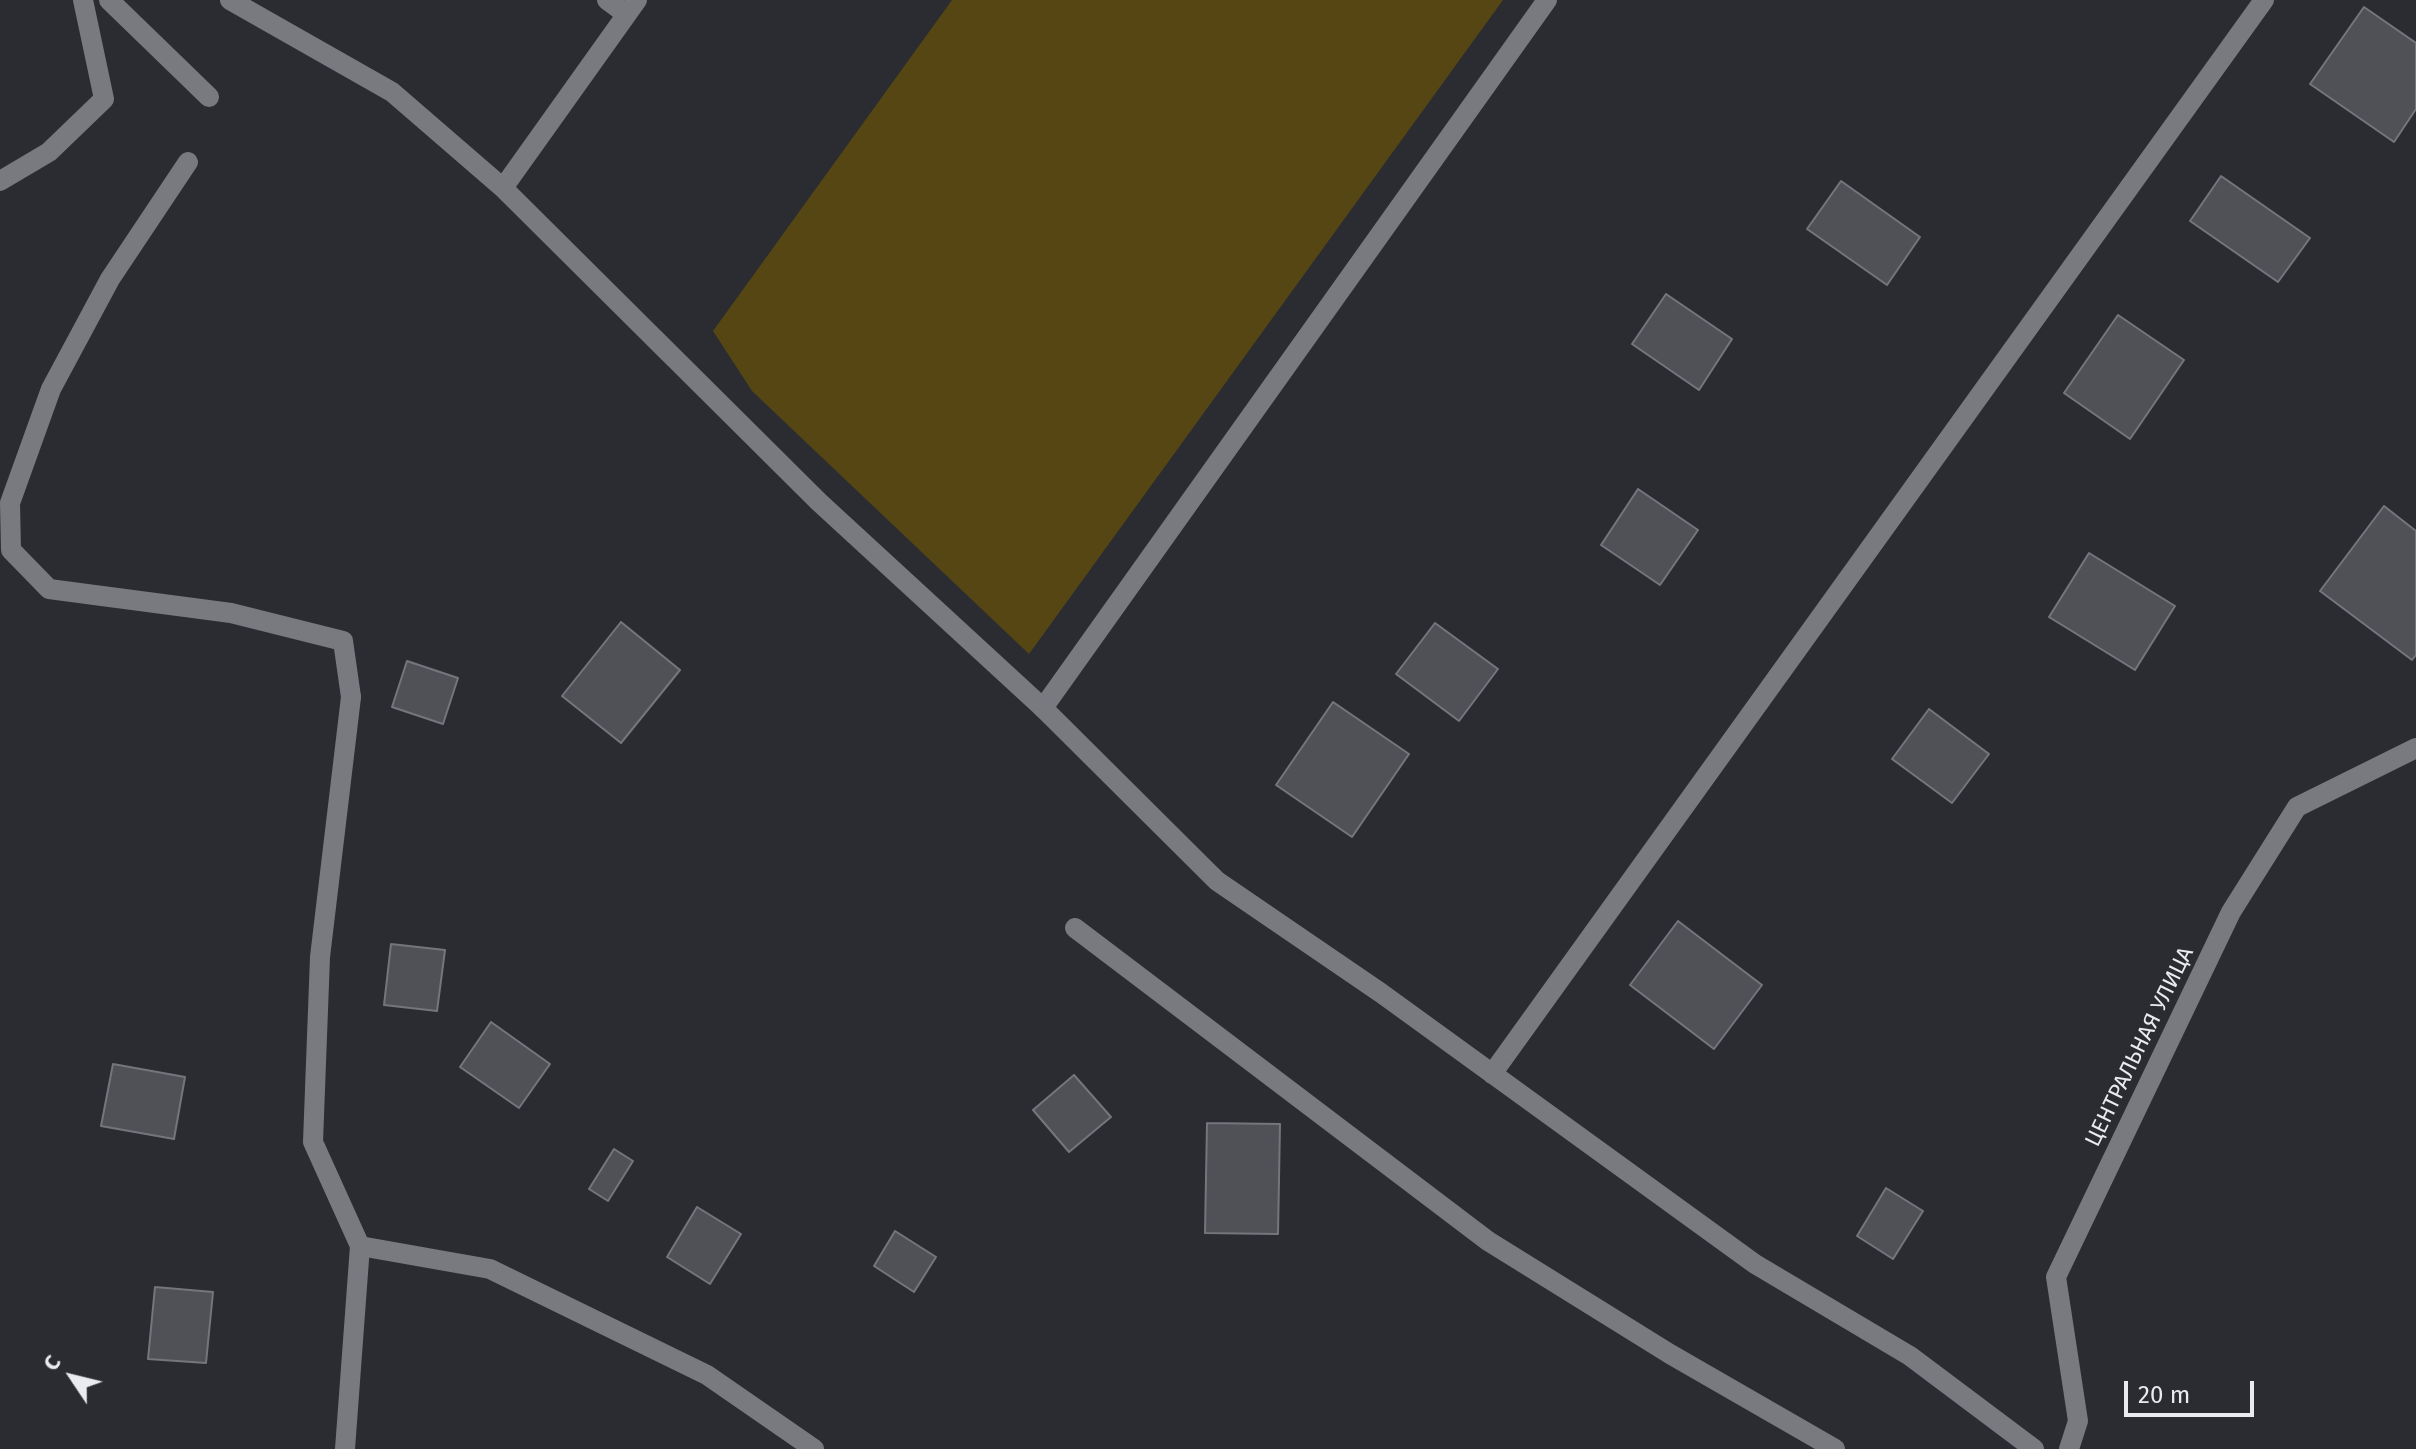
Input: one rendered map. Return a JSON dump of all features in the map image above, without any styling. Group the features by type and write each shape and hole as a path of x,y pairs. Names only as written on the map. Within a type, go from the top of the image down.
{"street":[{"path":"0,181 49,152 104,99 83,0"},
{"path":"109,0 209,97"},
{"path":"230,0 392,92 503,188 819,502 1043,708 1217,881 1755,1264 1910,1356 2034,1449"},
{"path":"503,188 632,7 607,0"},
{"path":"1043,708 1547,0"},
{"path":"1492,1074 2264,0"},
{"path":"188,162 110,279 51,389 10,503 11,550 49,589 231,613 343,641 351,697 320,957 313,1142 360,1246 345,1449"},
{"name":"ЦЕНТРАЛЬНАЯ УЛИЦА","path":"2069,1449 2078,1421 2056,1277 2231,912 2297,807 2416,748"},
{"path":"1075,928 1488,1241 1670,1354 1835,1449"},
{"path":"360,1246 490,1269 707,1375 814,1449"}],"shaded area":[{"path":"952,0 1503,0 1029,654 752,391 713,331"}],"building":[{"path":"2364,7 2416,43 2416,109 2394,142 2310,84"},
{"path":"2221,176 2310,238 2278,282 2190,221"},
{"path":"1841,181 1920,237 1887,285 1807,229"},
{"path":"1666,294 1732,339 1699,390 1632,344"},
{"path":"2118,315 2184,360 2130,439 2064,393"},
{"path":"1638,489 1698,530 1660,585 1601,545"},
{"path":"2384,506 2416,531 2416,655 2412,660 2320,591"},
{"path":"2089,553 2175,606 2135,670 2049,617"},
{"path":"621,622 680,670 621,743 562,696"},
{"path":"1435,623 1498,669 1459,721 1396,674"},
{"path":"407,661 458,678 443,724 392,707"},
{"path":"1333,702 1409,754 1352,837 1276,785"},
{"path":"1929,709 1989,754 1952,803 1892,759"},
{"path":"1678,921 1762,985 1714,1049 1630,985"},
{"path":"391,944 445,950 437,1011 384,1005"},
{"path":"491,1022 550,1064 519,1108 460,1067"},
{"path":"113,1064 185,1077 174,1139 101,1126"},
{"path":"1074,1075 1111,1117 1069,1152 1033,1110"},
{"path":"1207,1123 1280,1124 1278,1234 1205,1233"},
{"path":"614,1149 633,1161 608,1201 589,1189"},
{"path":"1886,1188 1923,1211 1893,1259 1857,1236"},
{"path":"697,1207 741,1234 710,1284 667,1257"},
{"path":"895,1231 936,1257 914,1292 874,1266"},
{"path":"155,1287 213,1292 206,1363 148,1359"}]}
